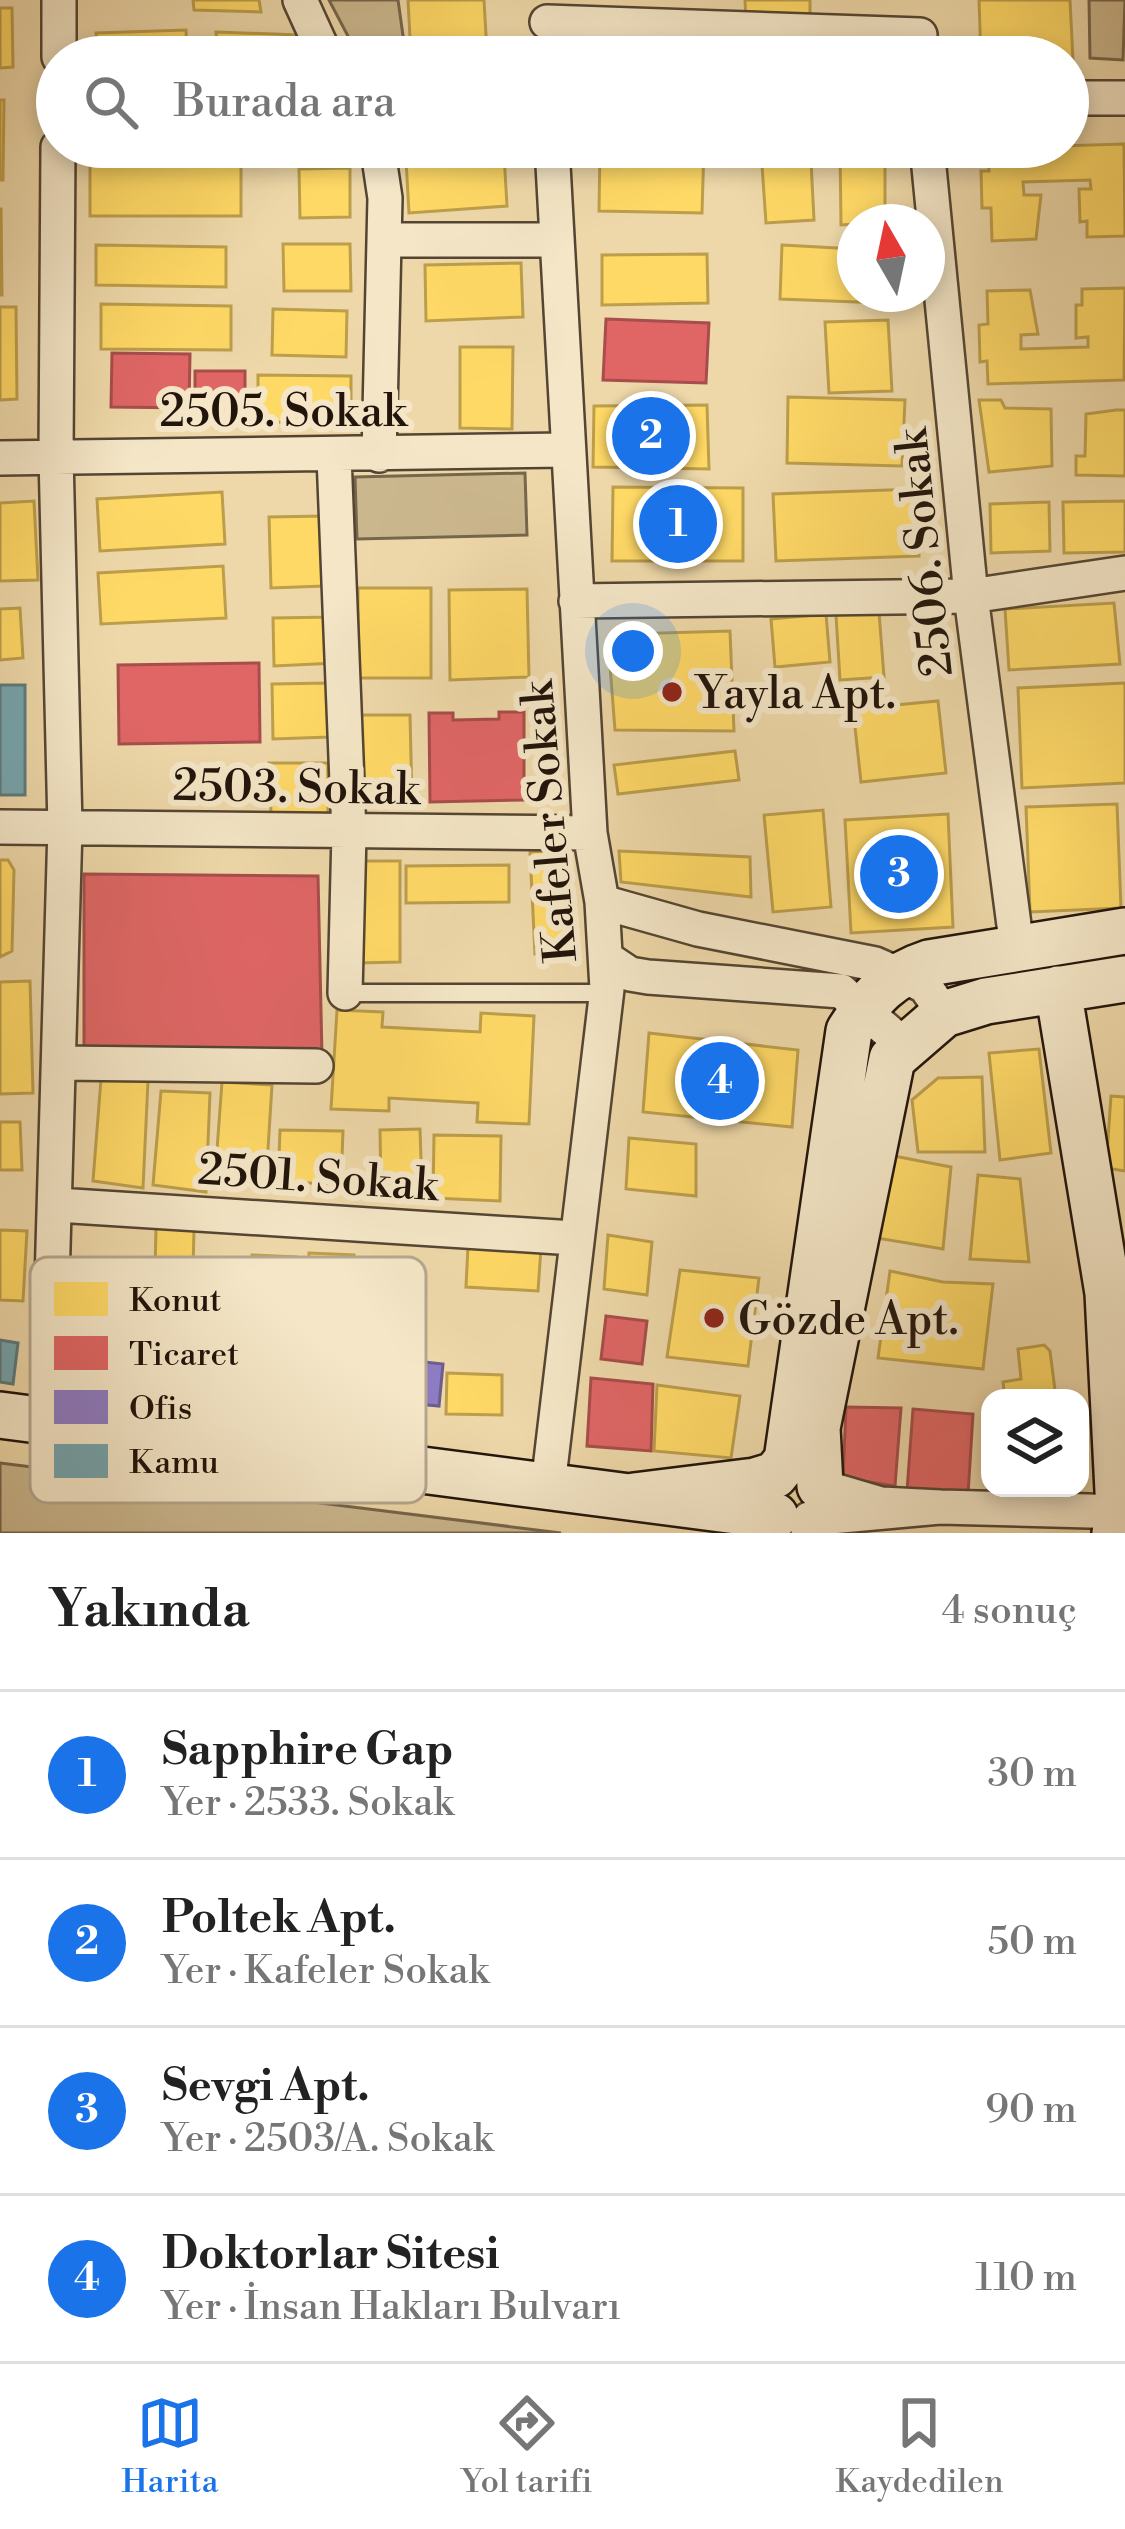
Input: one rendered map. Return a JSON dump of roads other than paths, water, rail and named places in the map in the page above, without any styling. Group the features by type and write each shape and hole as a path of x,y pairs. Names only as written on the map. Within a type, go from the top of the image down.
{"main road":[{"path":"798,1506 790,1446 849,1031 865,1006 897,973 1125,931"},
{"path":"798,1506 892,1059 944,1014 986,1001 1125,979"},
{"path":"1058,989 1117,1293 1120,1519"},
{"path":"0,1415 30,1419"},
{"path":"426,1470 634,1496 798,1506"}],"street":[{"path":"59,0 59,36"},
{"path":"299,0 316,36"},
{"path":"921,36 922,0"},
{"path":"547,11 587,20 793,36"},
{"path":"1089,98 1125,98"},
{"path":"55,1257 65,827 56,456 58,168"},
{"path":"379,455 387,283 380,168"},
{"name":"Kafeler Sokak","path":"548,1486 574,1238 607,993 602,902 590,832 553,168"},
{"name":"2506. Sokak","path":"929,168 970,596 1017,948"},
{"path":"384,240 556,240"},
{"name":"2505. Sokak","path":"0,458 566,450"},
{"path":"334,456 349,833 345,993"},
{"path":"576,601 970,596 1125,573"},
{"name":"2503. Sokak","path":"0,827 590,832"},
{"path":"602,902 698,929 844,956 897,973 925,986 944,1014"},
{"path":"606,958 630,974 794,983 841,991 865,1006 904,1045"},
{"path":"60,1063 316,1066"},
{"name":"2501. Sokak","path":"57,1205 574,1238"},
{"path":"798,1506 881,1504 1120,1519"}],"lane":[{"path":"345,993 607,993"}],"place":[{"name":"Poltek Apt.","path":"651,436"},
{"name":"Sapphire Gap","path":"678,524"},
{"name":"Yayla Apt.","path":"672,692"},
{"name":"Sevgi Apt.","path":"899,874"},
{"name":"Doktorlar Sitesi","path":"720,1081"},
{"name":"Gözde Apt.","path":"714,1318"}]}
